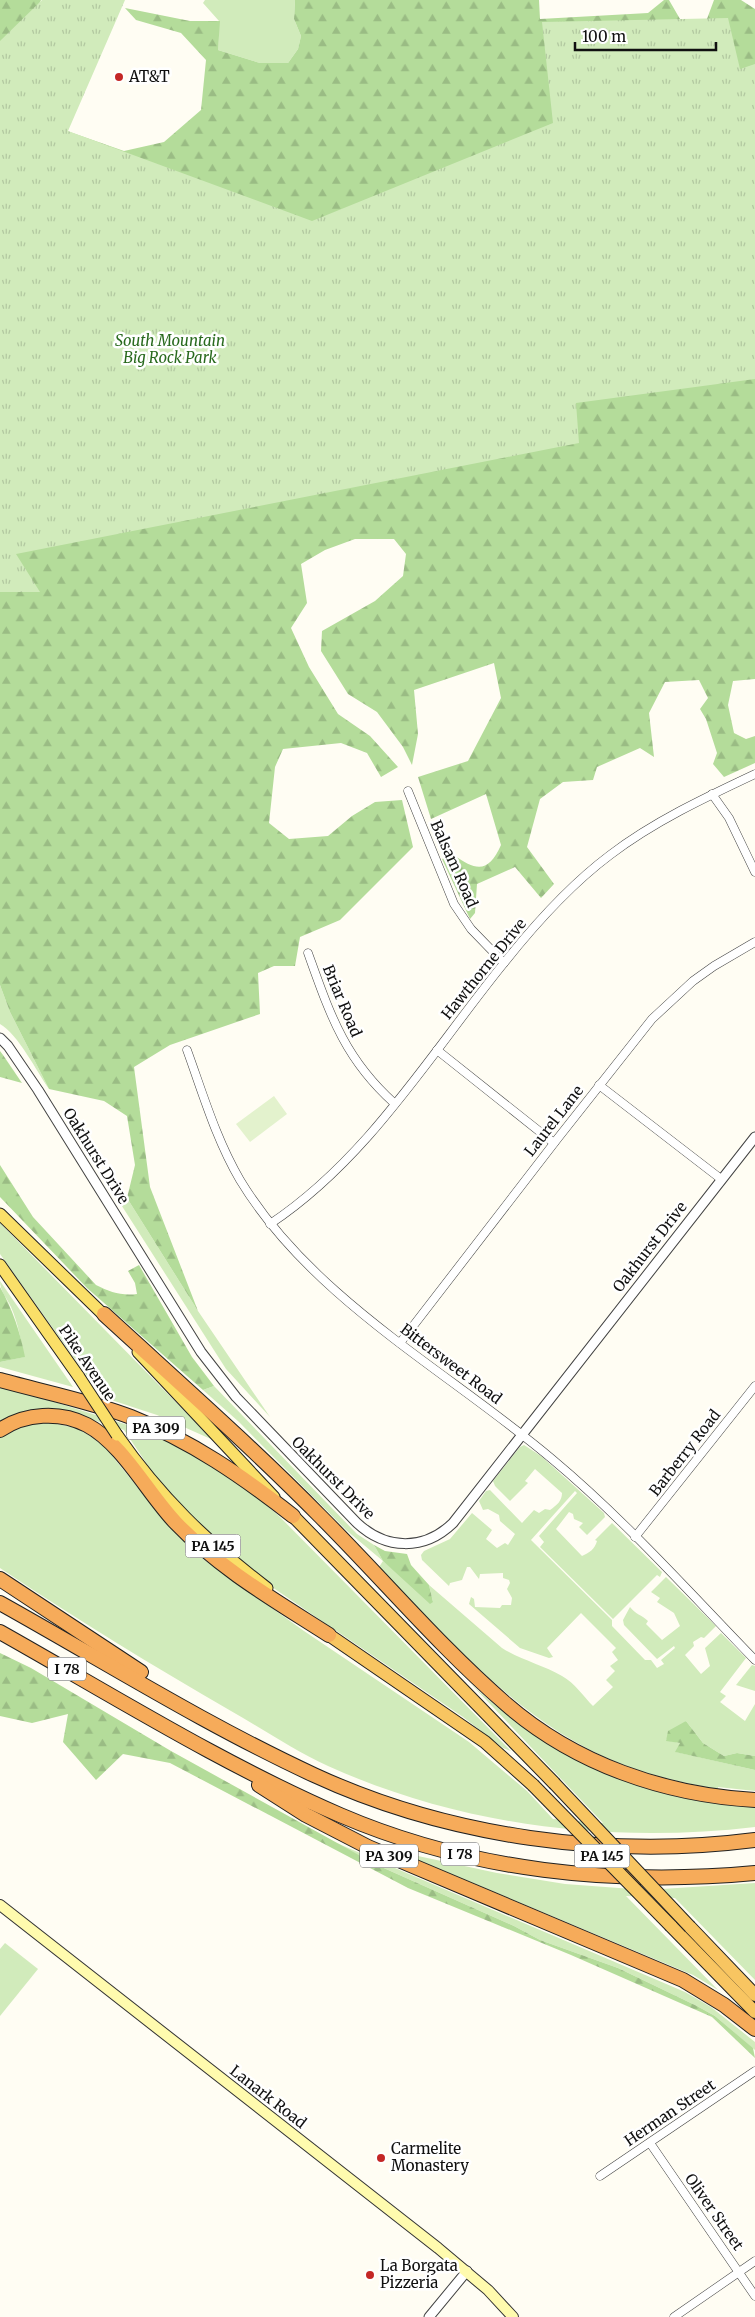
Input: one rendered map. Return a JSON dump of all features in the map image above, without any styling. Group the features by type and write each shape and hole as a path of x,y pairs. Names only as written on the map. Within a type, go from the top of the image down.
{"highway":[{"path":"104,1314 266,1462 460,1661 508,1705 560,1742 623,1773 678,1790 755,1800"},
{"name":"PA 309","path":"0,1380 114,1411 163,1431 231,1470 293,1516 755,1994"},
{"path":"0,1430 16,1422 47,1416 75,1420 88,1425 116,1450 176,1523 201,1546 265,1595 330,1635"},
{"path":"0,1579 242,1739"},
{"name":"I 78","path":"0,1602 242,1739 315,1775 373,1799 432,1817 492,1830 601,1845 660,1847 755,1840"},
{"name":"I 78","path":"0,1632 269,1782 341,1815 389,1833 458,1853 511,1865 568,1873 656,1878 755,1873"},
{"name":"PA 145","path":"330,1635 485,1742 534,1785 755,2012"},
{"name":"PA 309","path":"188,1738 306,1815 368,1847 669,1973 704,1992 755,2029"}],"main road":[{"path":"0,1214 104,1314 166,1383 293,1516"},
{"name":"Pike Avenue","path":"0,1265 79,1377 117,1435 148,1476 199,1533 226,1557 330,1635"},
{"name":"Lanark Road","path":"0,1906 467,2271 513,2317"}],"street":[{"name":"Hawthorne Drive","path":"270,1224 304,1200 344,1164 437,1050 504,962 564,896 611,855 712,794 755,774"},
{"name":"Balsam Road","path":"408,792 454,904 471,929 504,962"},
{"path":"712,794 729,818 755,872"},
{"name":"Laurel Lane","path":"400,1343 652,1019 673,998 714,966 755,942"},
{"name":"Briar Road","path":"308,953 341,1039 367,1076 394,1103"},
{"name":"Oakhurst Drive","path":"0,1038 38,1090 218,1375 295,1459 367,1532 387,1542 400,1544 417,1543 434,1538 453,1523 755,1137"},
{"name":"Bittersweet Road","path":"187,1050 215,1129 226,1154 239,1178 270,1224 314,1271 400,1343 521,1434 574,1478 636,1537 755,1660"},
{"path":"437,1050 554,1143"},
{"path":"599,1085 721,1179"},
{"name":"Barberry Road","path":"636,1537 755,1386"},
{"name":"Herman Street","path":"600,2176 755,2071"},
{"name":"Oliver Street","path":"650,2143 755,2296"},
{"path":"674,2317 755,2261"},
{"path":"429,2317 467,2271"}],"green space":[{"path":"0,0 41,0 0,94"},
{"name":"South Mountain Big Rock Park","path":"42,0 125,0 68,131 312,221 553,123 542,22 728,18 740,69 755,64 755,379 576,403 579,443 16,554 40,592 0,592 0,41"},
{"path":"205,0 295,0 294,19 301,36 298,49 288,63 260,63 218,50 219,21 203,3"},
{"path":"295,0 539,0 540,19 648,13 664,0 669,0 680,19 704,27 714,0 741,0 755,9 755,679 733,681 728,705 734,733 746,739 755,736 755,763 724,777 713,764 717,753 706,719 700,709 708,698 699,680 665,682 649,713 654,757 640,748 597,767 593,780 563,782 540,799 527,847 554,884 541,898 515,867 477,884 475,913 470,919 442,859 454,855 462,861 476,866 487,865 492,860 501,845 486,794 431,819 418,777 468,761 501,698 494,663 414,690 418,734 412,765 403,747 377,712 348,694 321,651 322,631 375,601 403,576 406,554 394,539 355,539 325,550 301,564 307,603 291,628 309,667 338,714 370,736 398,767 381,777 367,753 341,743 283,749 275,767 269,823 289,839 328,836 352,816 375,802 402,800 413,847 340,920 300,937 295,966 274,966 258,973 260,1014 170,1045 134,1067 150,1187 198,1311 127,1198 135,1165 127,1116 104,1101 49,1089 10,1012 0,985 0,181 67,131 124,151 164,142 201,110 206,60 181,33 136,20 125,8 190,21 220,21 218,50 260,63 288,63 298,49 301,36 294,19"},
{"path":"0,985 10,1012 49,1089 14,1036 0,1024"},
{"path":"0,1051 3,1055 22,1083 0,1077"},
{"path":"274,1096 287,1114 250,1142 236,1124"},
{"path":"0,1165 33,1217 96,1285 116,1293 137,1294 135,1283 128,1271 139,1265 192,1357 214,1386 203,1390 87,1288 0,1197"},
{"path":"127,1198 198,1311 270,1417 226,1369 120,1203"},
{"path":"0,1223 213,1440 157,1415 102,1397 0,1254"},
{"path":"0,1281 73,1387 0,1367 0,1362 24,1357 16,1319 2,1291"},
{"path":"0,1287 16,1321 25,1357 0,1362"},
{"path":"0,1385 147,1431 191,1452 244,1486 279,1516 511,1751 503,1748 463,1717 269,1585 202,1530 155,1476 124,1430 63,1410 51,1409 28,1410 0,1421"},
{"path":"214,1386 357,1534 374,1545 383,1561 346,1530 239,1422 203,1390"},
{"path":"47,1422 76,1428 105,1447 164,1520 203,1559 304,1631 469,1742 527,1791 553,1819 603,1823 471,1684 501,1710 566,1754 638,1786 676,1796 715,1803 755,1806 755,1827 701,1832 646,1833 592,1831 537,1825 484,1816 431,1803 379,1787 328,1766 291,1747 115,1642 0,1568 0,1438 22,1427"},
{"path":"524,1445 541,1456 604,1513 605,1517 587,1535 579,1527 583,1523 574,1519 573,1514 569,1512 556,1529 582,1556 593,1548 597,1541 595,1540 612,1523 662,1572 660,1577 657,1575 613,1619 540,1547 544,1542 539,1536 577,1493 575,1491 531,1540 612,1620 612,1626 645,1660 651,1660 657,1668 664,1664 661,1660 675,1648 674,1646 657,1659 624,1625 623,1620 630,1607 648,1621 646,1624 662,1640 680,1626 674,1613 657,1602 660,1598 651,1592 666,1577 716,1626 704,1638 701,1637 693,1642 694,1646 685,1655 701,1674 710,1666 705,1648 721,1633 746,1658 720,1692 726,1696 720,1702 745,1721 755,1704 755,1756 737,1753 724,1756 703,1743 686,1721 666,1740 680,1743 676,1752 755,1770 755,1791 718,1787 718,1789 680,1782 643,1772 583,1746 550,1726 489,1678 433,1624 379,1567 383,1561 433,1602 429,1585 502,1648 567,1679 593,1706 613,1687 606,1680 615,1671 610,1666 618,1660 612,1652 616,1648 581,1613 547,1648 553,1657 549,1658 520,1648 469,1604 471,1597 474,1599 475,1607 500,1608 502,1605 511,1605 512,1598 507,1589 510,1583 509,1580 503,1578 503,1573 480,1574 479,1579 470,1567 467,1567 462,1580 450,1583 449,1586 422,1560 421,1555 424,1551 450,1539 472,1513 492,1530 486,1539 497,1548 505,1543 508,1545 515,1534 500,1521 499,1515 488,1509 483,1510 479,1501 486,1491 490,1490 522,1523 534,1510 539,1513 545,1509 550,1510 559,1503 562,1493 535,1469 525,1481 528,1483 510,1501 495,1486 493,1481 520,1447"},
{"path":"374,1545 385,1551 407,1554 411,1565 429,1585 433,1602 430,1604 383,1561"},
{"path":"0,1653 31,1668 171,1751 377,1865 514,1926 540,1940 618,1968 697,2006 715,2016 753,2048 755,2058 712,2017 571,1955 408,1888 170,1763 123,1754 96,1780 63,1742 68,1714 32,1723 0,1716"},
{"path":"752,1665 755,1666 755,1691 736,1685"},
{"path":"686,1721 703,1743 724,1756 737,1753 755,1756 755,1770 675,1752 680,1743 666,1741 668,1731"},
{"path":"332,1841 685,1992 711,2007 755,2042 755,2050 715,2016 697,2006 618,1968 540,1940 514,1926 377,1865"},
{"path":"418,1856 497,1873 565,1884 646,1890 755,1883 755,1980 675,1898 626,1896 718,1990 693,1975 418,1860"},
{"path":"5,1943 38,1969 0,2016 0,1949"}],"place":[{"name":"AT&T","path":"119,77"},
{"name":"Carmelite Monastery","path":"381,2158"},
{"name":"La Borgata Pizzeria","path":"370,2275"}]}
